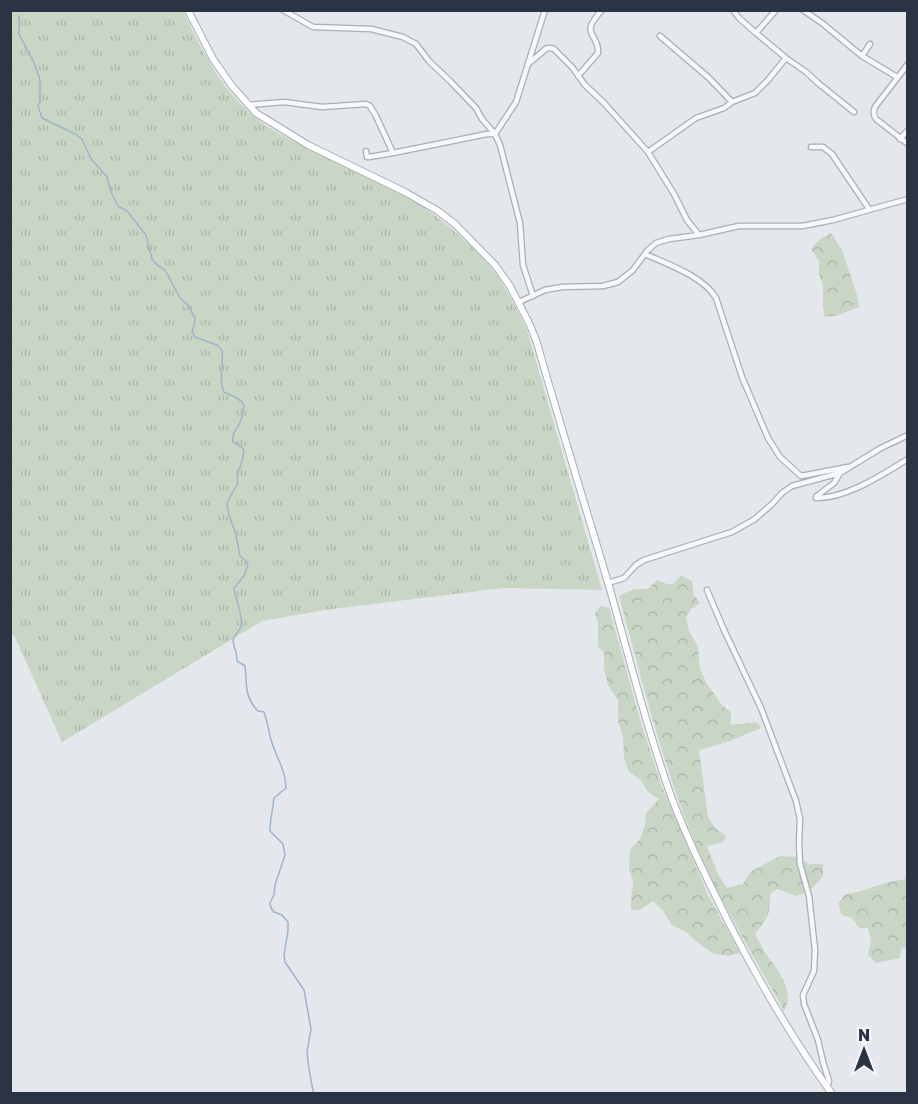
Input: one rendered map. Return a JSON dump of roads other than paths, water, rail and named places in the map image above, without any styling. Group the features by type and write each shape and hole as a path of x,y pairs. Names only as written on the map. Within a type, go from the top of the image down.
{"street":[{"path":"188,10 213,59 232,86 256,113 308,145 405,192 438,211 456,224 495,265 519,302 537,343 649,730 673,800 708,883 752,968 805,1056 832,1094"},
{"path":"283,10 313,27 370,29 403,37 416,44 429,61 470,102 495,134 500,145 518,213 523,265 533,296"},
{"path":"495,134 516,102 546,10"},
{"path":"578,76 598,53 590,31 594,18 602,10"},
{"path":"733,10 756,33 854,112"},
{"path":"756,33 776,10"},
{"path":"803,10 862,56 897,77"},
{"path":"660,36 709,78 732,102"},
{"path":"862,56 870,44"},
{"path":"528,64 547,48 554,49 648,152 687,220 699,235"},
{"path":"648,152 696,118 724,108 754,93 786,58"},
{"path":"908,64 873,112 876,119 908,144"},
{"path":"248,105 284,102 322,107 366,104 376,116 393,153"},
{"path":"900,139 908,130"},
{"path":"366,151 369,157 495,134"},
{"path":"811,147 823,147 832,154 869,209"},
{"path":"519,302 545,290 562,287 603,286 618,282 633,270 656,243 669,239 739,226 802,226 908,199"},
{"path":"645,254 697,279 708,287 716,298 749,395 768,438 780,458 801,476 852,466"},
{"path":"608,583 624,578 644,560 732,532 755,519 792,486 840,473 908,435"},
{"path":"840,473 834,483 816,498 852,490 908,459"},
{"path":"707,590 761,708 796,801 800,819 801,864 809,896 815,950 814,971 804,991 803,999 818,1040 829,1081 827,1087"}],"waterway":[{"path":"19,16 19,34 40,80 38,106 42,118 82,139 91,159 107,177 118,206 127,211 146,235 152,259 165,270 180,298 188,305 195,318 192,332 195,337 217,345 222,350 221,382 224,392 244,405 242,418 233,438 233,442 242,447 244,452 237,474 238,483 227,504 240,556 248,565 244,576 234,588 242,623 233,639 237,661 245,666 250,701 258,711 264,712 285,781 286,788 274,798 270,826 270,831 283,844 285,855 270,903 274,912 282,915 288,922 285,962 304,990 311,1029 307,1052 314,1094"}]}
